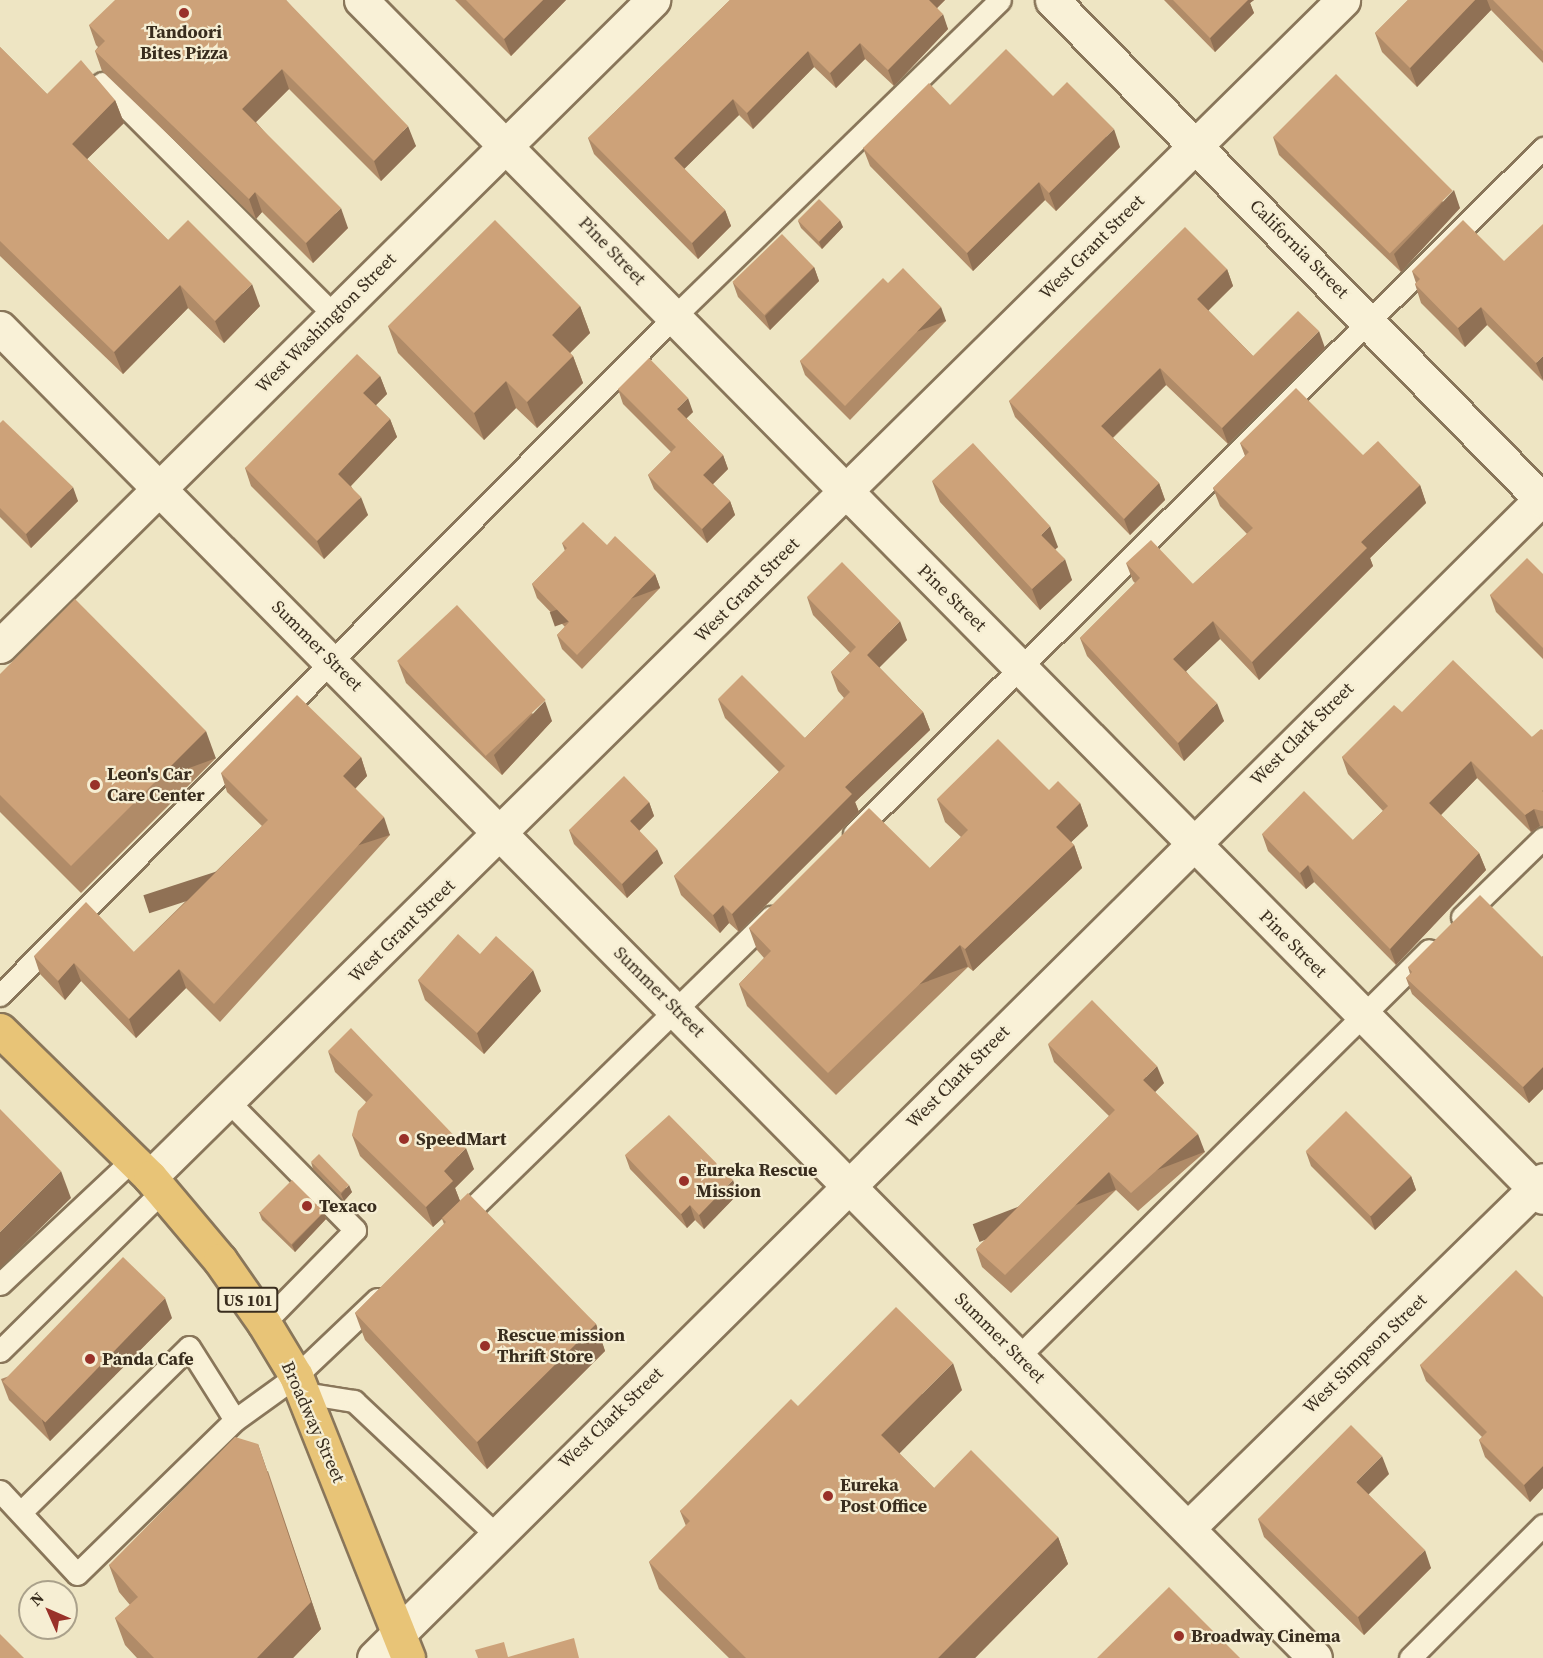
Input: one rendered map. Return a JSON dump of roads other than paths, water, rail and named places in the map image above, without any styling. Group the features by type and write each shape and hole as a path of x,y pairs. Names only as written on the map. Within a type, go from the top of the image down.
{"highway":[{"name":"Broadway Street","path":"0,1030 148,1176 264,1323 300,1384 403,1646"}],"street":[{"name":"Pine Street","path":"361,0 508,144 844,493 1021,665 1192,844 1540,1188"},
{"name":"West Washington Street","path":"0,646 653,0"},
{"name":"California Street","path":"1052,0 1370,321 1542,499"},
{"name":"West Grant Street","path":"148,1176 228,1101 501,833 1343,0"},
{"name":"Summer Street","path":"0,328 158,489 332,660 1315,1658"},
{"name":"West Clark Street","path":"374,1658 403,1646 495,1534 1542,499"},
{"name":"West Simpson Street","path":"1188,1528 1540,1188"}],"lane":[{"path":"0,995 675,316 1000,0"},
{"path":"102,83 334,315"},
{"path":"837,850 1543,148"},
{"path":"1018,1357 1543,838"},
{"path":"439,1240 678,1011 787,901"},
{"path":"228,1101 355,1230 264,1323"},
{"path":"0,1284 148,1176"},
{"path":"0,1351 148,1176"},
{"path":"0,1491 77,1574 235,1419 300,1384 397,1280"},
{"path":"21,1512 189,1347 235,1419"},
{"path":"300,1384 354,1401 495,1534"},
{"path":"1410,1658 1543,1525"}],"place":[{"name":"Tandoori Bites Pizza","path":"184,13"},
{"name":"Leon's Car Care Center","path":"95,785"},
{"name":"SpeedMart","path":"404,1139"},
{"name":"Eureka Rescue Mission","path":"684,1181"},
{"name":"Texaco","path":"307,1206"},
{"name":"Rescue mission Thrift Store","path":"485,1346"},
{"name":"Panda Cafe","path":"90,1359"},
{"name":"Eureka Post Office","path":"828,1496"},
{"name":"Broadway Cinema","path":"1179,1636"}]}
